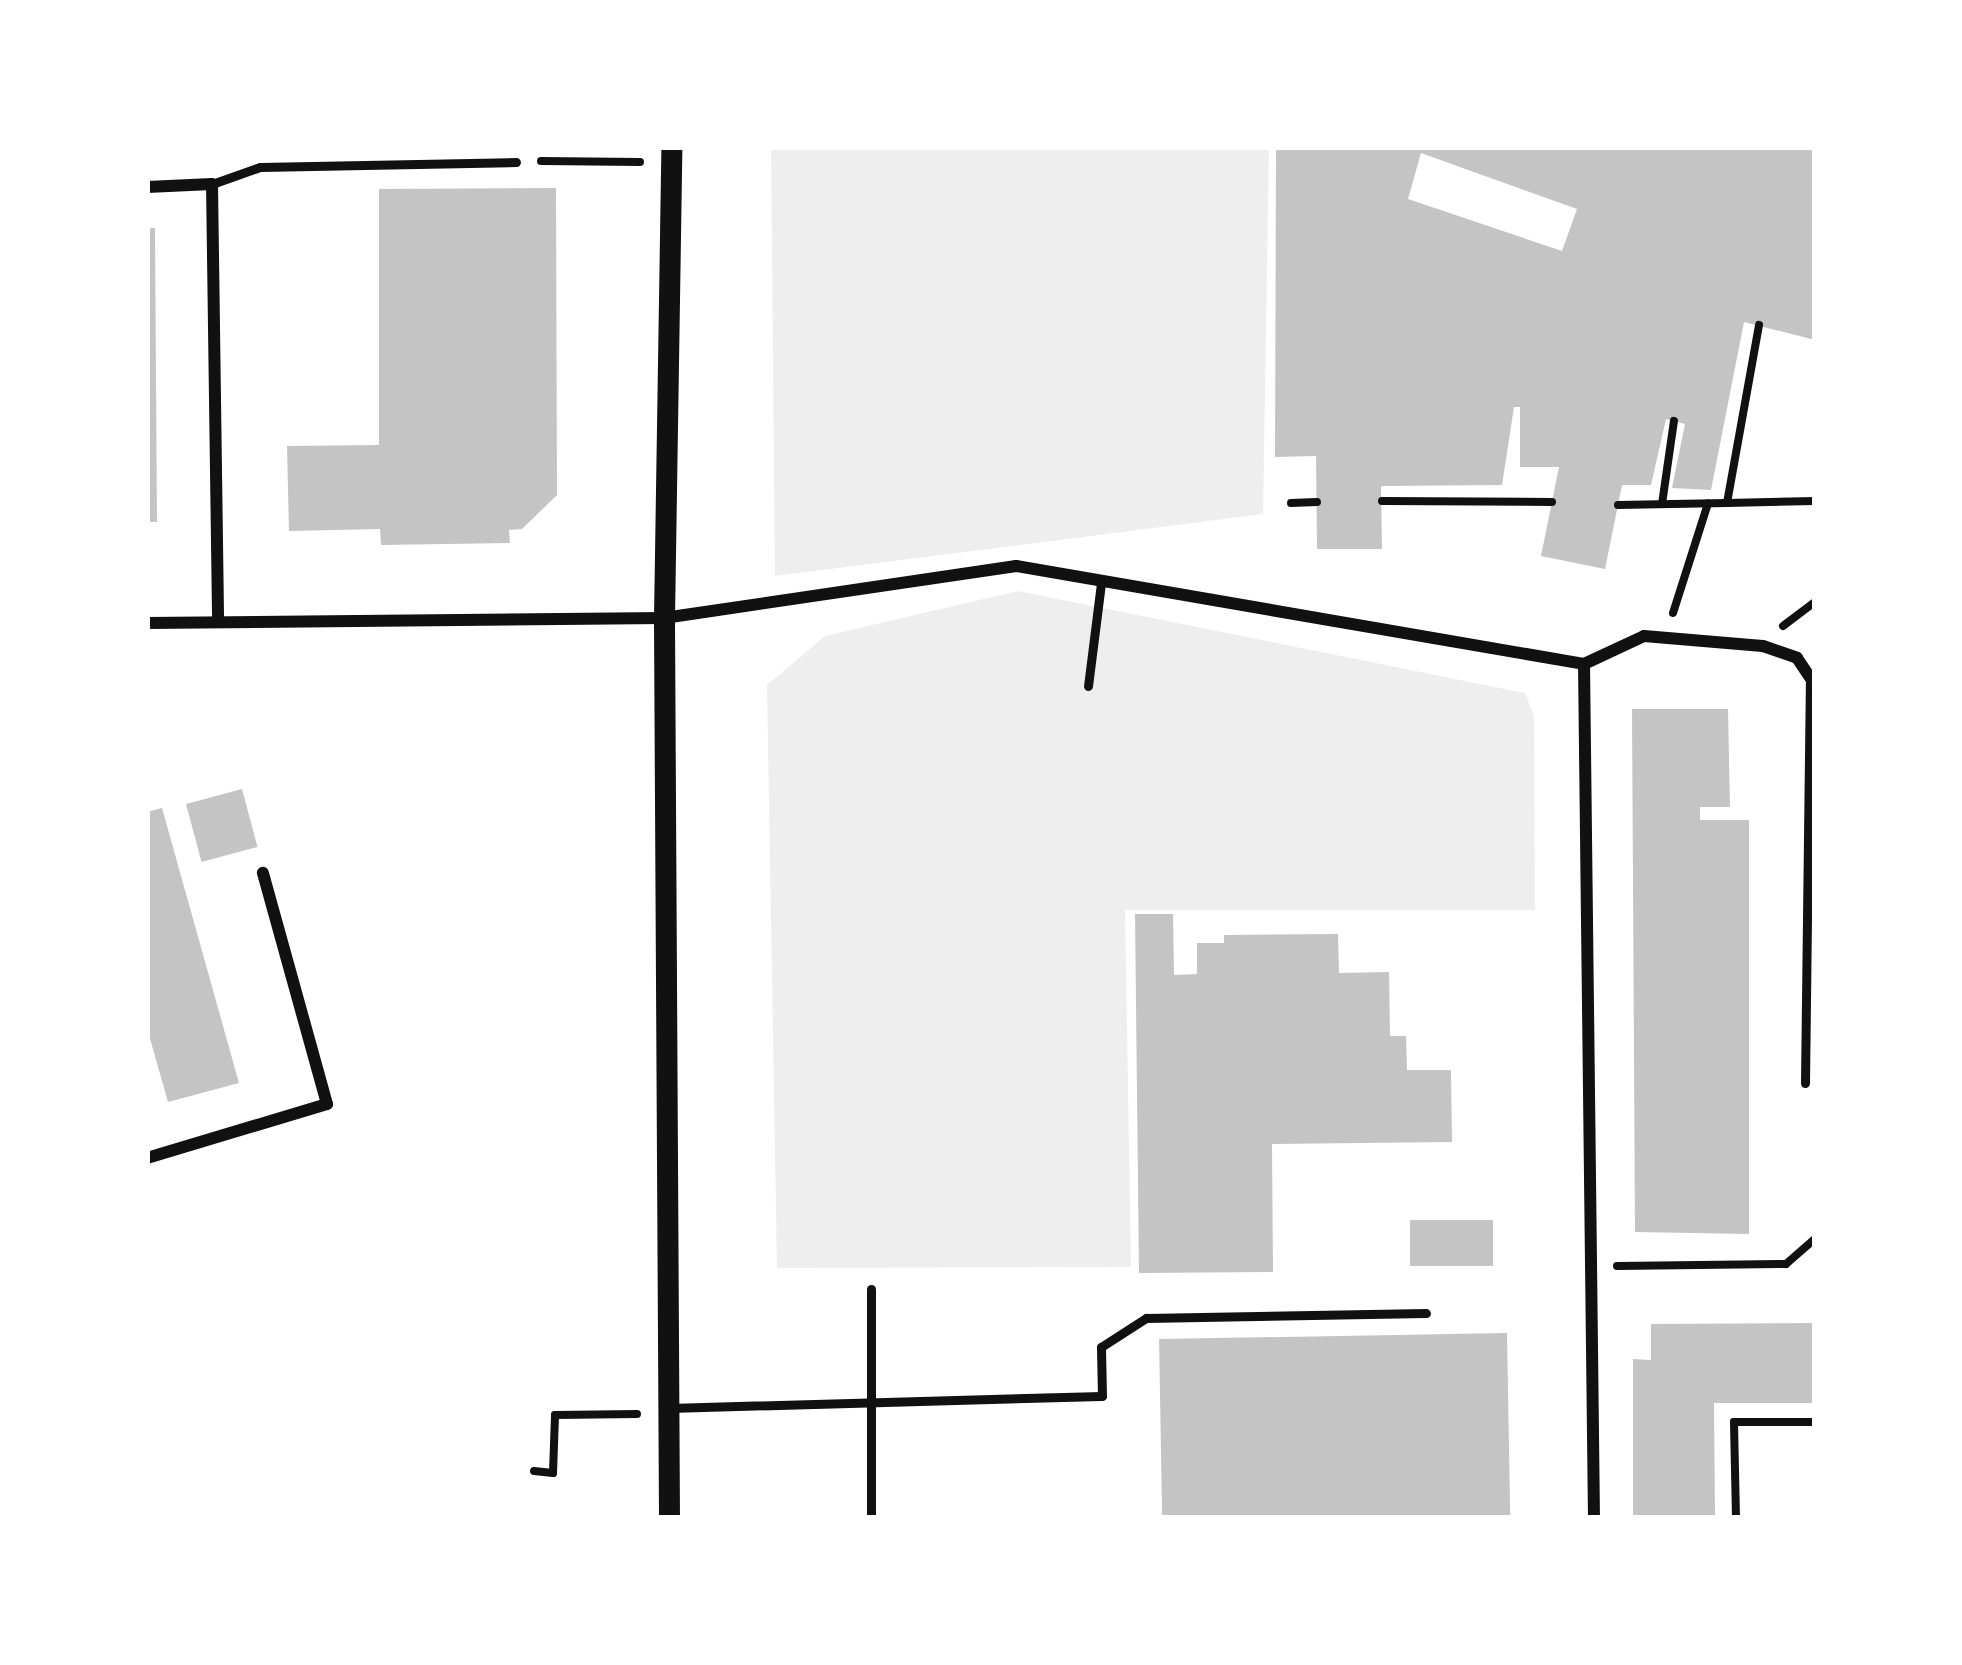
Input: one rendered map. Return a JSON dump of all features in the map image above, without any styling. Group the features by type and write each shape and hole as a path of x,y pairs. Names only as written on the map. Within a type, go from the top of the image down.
{"street":[{"path":"669,1518 664,619 671,155"},
{"path":"147,187 212,184 218,622"},
{"path":"147,623 664,619 1016,566 1584,664 1644,636 1763,646 1797,658 1813,684"},
{"path":"1584,664 1594,1518"},
{"path":"147,1158 327,1104 263,873"}],"lane":[{"path":"212,184 260,167 515,162"},
{"path":"1088,686 1101,583"},
{"path":"1805,1084 1813,684"},
{"path":"871,1288 871,1518"},
{"path":"669,1411 1102,1396 1101,1347 1146,1318 1426,1313"}],"path":[{"path":"556,161 671,155"},
{"path":"1727,503 1759,326"},
{"path":"1662,504 1674,422"},
{"path":"1382,501 1552,502"},
{"path":"1618,505 1815,501"},
{"path":"1291,503 1317,502"},
{"path":"1666,638 1708,503"},
{"path":"1591,1267 1786,1264 1815,1239"},
{"path":"534,1472 553,1473 555,1415 669,1411"},
{"path":"1736,1518 1734,1422 1815,1422"}],"shaded area":[{"path":"771,147 1269,147 1263,514 775,576"},
{"path":"1018,591 1525,693 1534,716 1535,910 1125,910 1131,1267 777,1268 767,685 825,636"}],"building":[{"path":"1276,147 1815,147 1815,340 1744,322 1711,490 1672,488 1685,424 1666,419 1651,485 1622,485 1605,569 1541,556 1559,467 1520,467 1520,407 1514,407 1502,485 1381,486 1382,549 1317,549 1316,456 1275,457","holes":["1421,153 1577,209 1562,251 1408,199"]},
{"path":"556,188 557,495 522,529 509,530 510,543 381,545 380,529 289,531 287,446 379,445 379,189"},
{"path":"147,228 155,228 157,522 147,522"},
{"path":"1632,709 1728,709 1730,807 1700,807 1700,820 1749,820 1749,1234 1635,1232"},
{"path":"242,789 258,847 202,862 186,804"},
{"path":"162,808 239,1083 168,1102 147,1028 147,812"},
{"path":"1135,914 1173,914 1174,975 1197,974 1197,943 1224,943 1224,935 1338,934 1339,973 1389,972 1390,1036 1406,1036 1407,1070 1451,1070 1452,1142 1272,1144 1273,1272 1139,1273"},
{"path":"1410,1220 1493,1220 1493,1266 1410,1266"},
{"path":"1815,1323 1815,1403 1714,1403 1715,1518 1633,1518 1633,1359 1651,1360 1651,1324"},
{"path":"1507,1333 1510,1518 1162,1518 1159,1339"}]}
